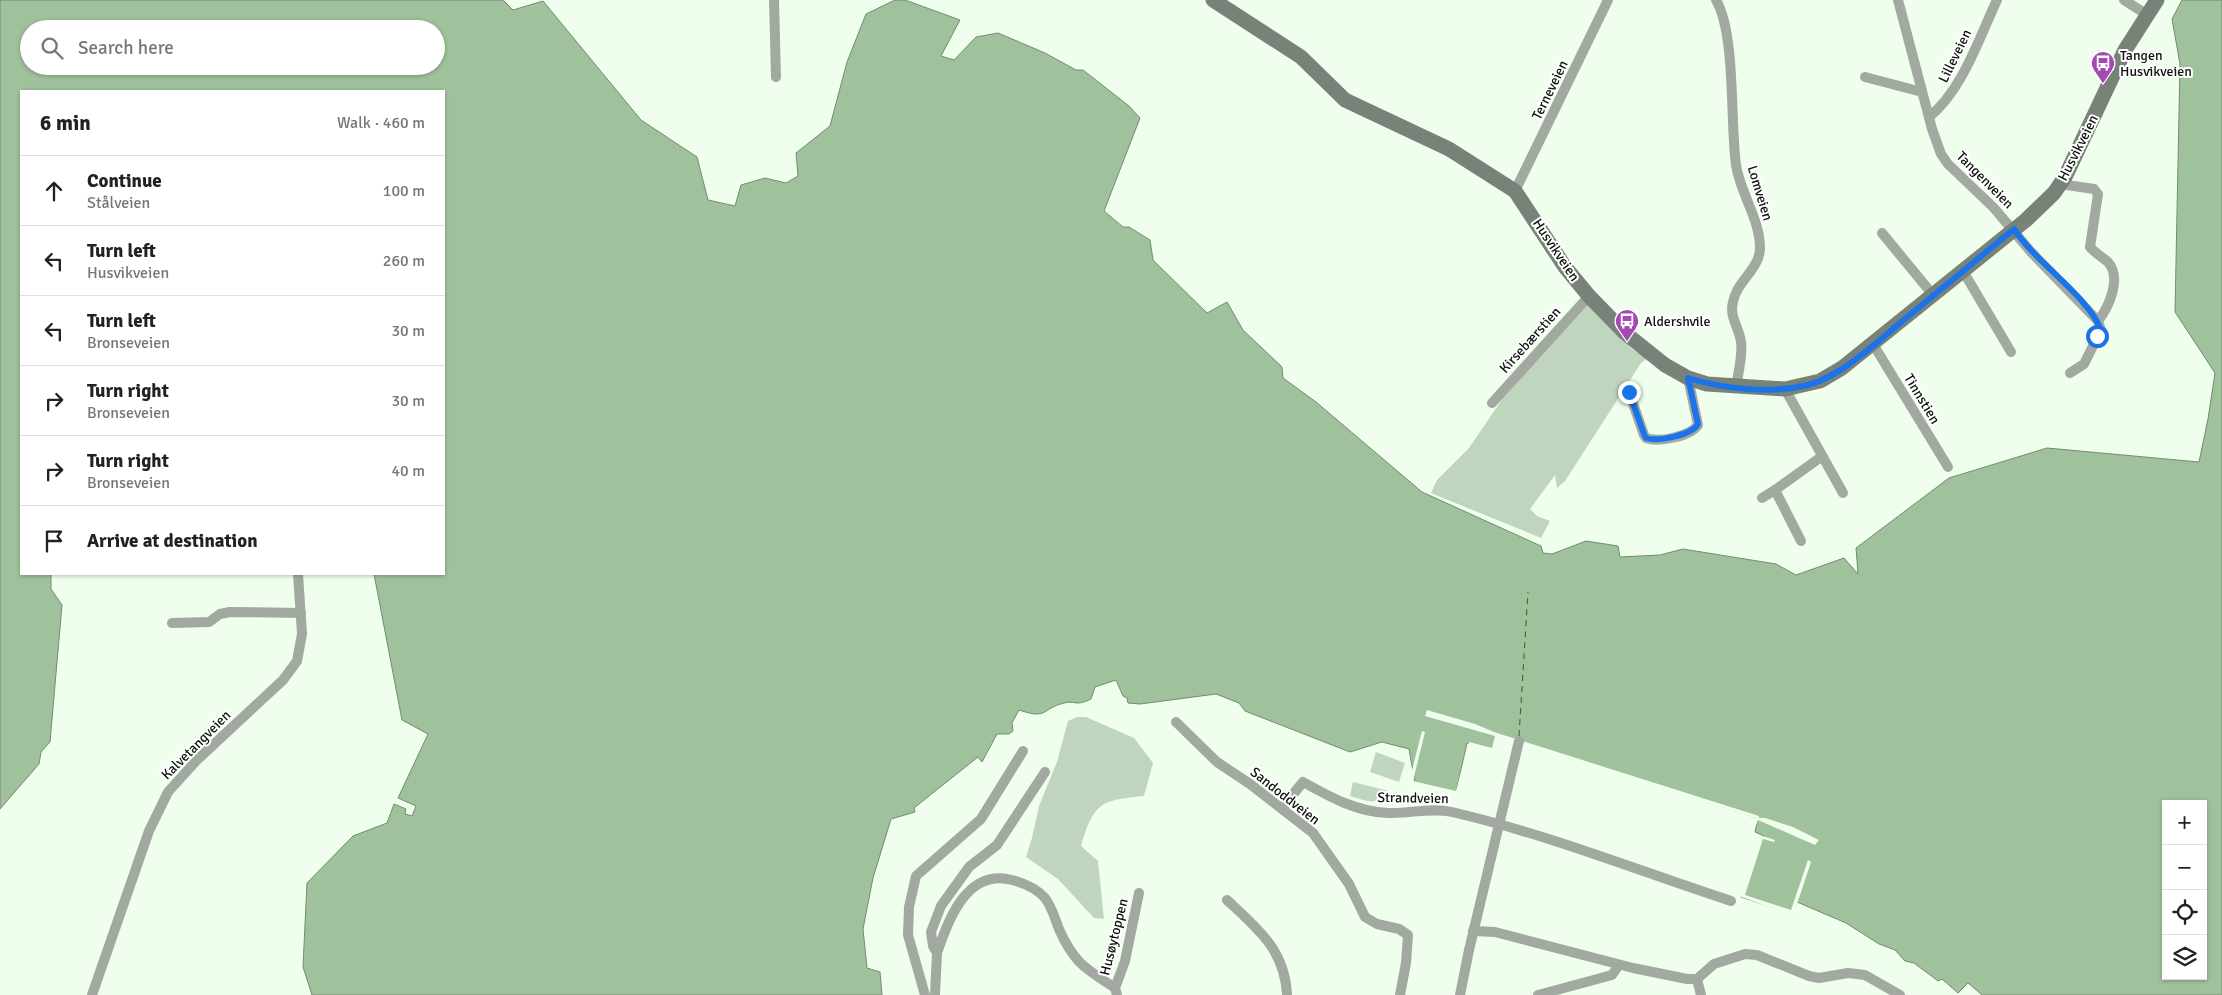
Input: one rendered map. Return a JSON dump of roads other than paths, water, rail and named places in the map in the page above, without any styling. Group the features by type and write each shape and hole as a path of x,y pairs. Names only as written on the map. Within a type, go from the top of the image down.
{"main road":[{"name":"Husvikveien","path":"1213,0 1301,57 1344,100 1450,149 1515,191 1565,267 1589,296 1651,355 1688,378 1707,384 1785,389 1820,381 1842,368 1963,272 2037,210 2060,184 2074,161 2124,50 2157,0"}],"street":[{"path":"774,0 776,78"},
{"name":"Terneveien","path":"1515,191 1608,0"},
{"name":"Lomveien","path":"1716,0 1724,16 1727,38 1736,167 1750,204 1760,250 1757,261 1740,286 1732,304 1734,322 1741,343 1736,387"},
{"name":"Tangenveien","path":"1898,0 1938,148 1948,164 2014,229 2031,252 2098,321"},
{"name":"Lilleveien","path":"1929,117 1944,106 1956,87 1997,0"},
{"path":"2124,0 2146,14"},
{"path":"1865,77 1922,92"},
{"path":"2060,184 2094,189 2098,194 2090,247 2109,264 2114,282 2107,307 2098,321 2101,330 2084,364 2070,373"},
{"path":"1882,233 1934,295"},
{"path":"1963,272 2011,352"},
{"name":"Kirsebærstien","path":"1492,403 1589,296"},
{"name":"Tinnstien","path":"1873,344 1948,467"},
{"path":"1629,392 1646,438 1659,440 1690,432 1698,424 1688,378"},
{"path":"1785,389 1821,457 1843,493"},
{"path":"1762,498 1821,457"},
{"path":"1776,490 1801,541"},
{"name":"Kalvetangveien","path":"92,995 158,809 180,777 290,673 299,656 301,613 298,575"},
{"path":"172,623 209,622 220,614 230,612 301,613"},
{"name":"Sandoddveien","path":"1176,722 1217,762 1282,808 1313,833 1349,884 1365,917 1377,924 1399,929 1408,935 1406,963 1400,995"},
{"path":"1460,995 1473,931 1519,741"},
{"path":"925,995 908,935 909,907 916,876 981,819 1022,751"},
{"path":"935,995 937,953 933,946 931,932 941,906 969,867 998,845 1045,772"},
{"name":"Strandveien","path":"1282,808 1303,782 1334,799 1371,812 1450,811 1500,824"},
{"path":"1500,824 1731,902"},
{"name":"Husøytoppen","path":"937,953 954,913 970,889 982,881 1003,878 1033,888 1044,898 1070,952 1084,969 1116,992 1139,893"},
{"path":"1227,900 1256,927 1280,958 1285,971 1287,995"},
{"path":"1473,931 1495,932 1619,965 1687,980 1697,979 1714,964 1745,954 1757,955 1808,976 1819,978 1848,974 1865,975 1900,995"},
{"path":"1538,995 1612,975 1619,965"},
{"path":"1697,979 1701,995"}],"place":[{"name":"Tangen Husvikveien","path":"2103,84"},
{"name":"Aldershvile","path":"1627,342"}]}
